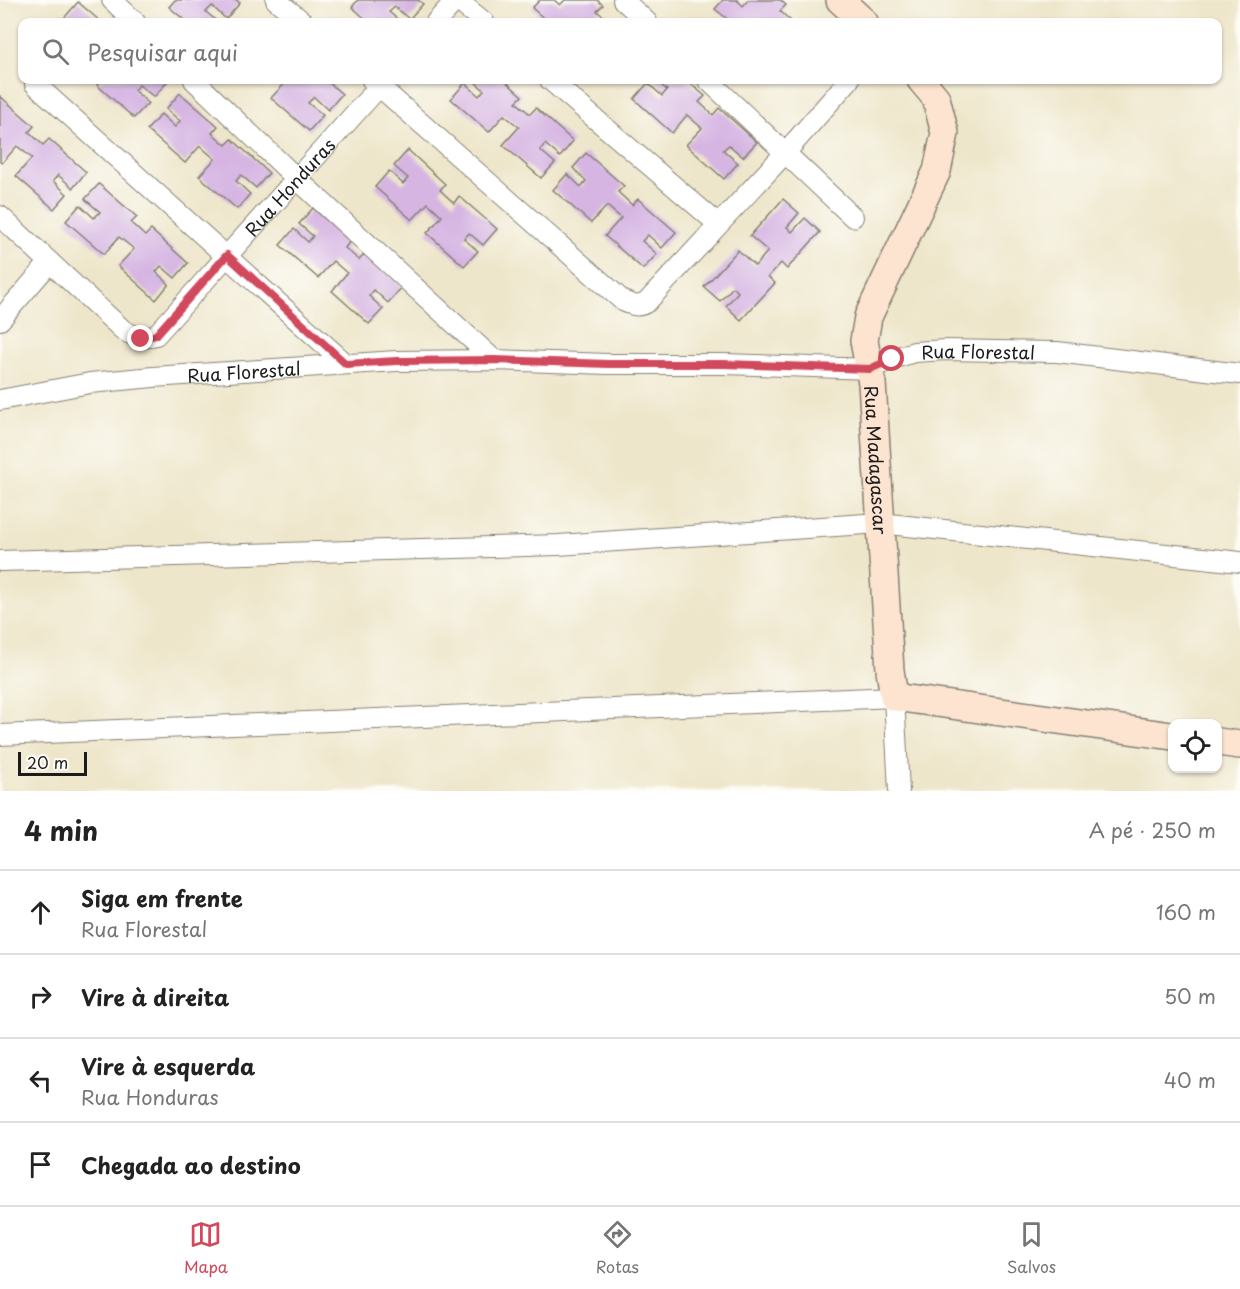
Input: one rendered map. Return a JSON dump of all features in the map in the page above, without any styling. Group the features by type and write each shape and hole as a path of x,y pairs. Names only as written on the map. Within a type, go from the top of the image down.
{"street":[{"path":"112,0 131,18"},
{"path":"276,0 298,18"},
{"path":"440,18 457,0 479,18"},
{"path":"623,0 643,18"},
{"path":"840,0 860,18"},
{"path":"35,84 346,364"},
{"path":"198,84 296,178 494,360"},
{"name":"Rua Honduras","path":"50,262 123,330 141,339 156,335 377,84"},
{"path":"381,84 623,301 641,305 647,302 786,152 846,84"},
{"path":"555,84 718,224"},
{"path":"712,84 853,217"},
{"name":"Rua Madagascar","path":"899,791 870,369 864,341 868,317 937,171 945,133 936,98 924,84"},
{"path":"0,216 50,262 0,320"},
{"name":"Rua Florestal","path":"0,400 90,383 397,361 494,360 870,369 914,352 946,350 1057,352 1240,374"},
{"path":"0,561 558,545 880,523 1240,562"},
{"path":"0,735 894,697 1168,735"},
{"path":"1222,743 1240,745"}],"building":[{"path":"175,0 236,0 240,3 227,18 212,6 206,12 213,18 182,18 169,7"},
{"path":"358,0 418,0 423,4 410,18 395,7 389,12 396,18 364,18 352,7"},
{"path":"540,0 554,0 560,5 565,0 597,0 603,5 597,11 605,18 543,18 532,8"},
{"path":"723,0 737,0 743,6 748,0 780,0 786,5 780,11 788,18 726,18 715,9"},
{"path":"78,2 96,18 64,18"},
{"path":"165,84 154,97 139,85 134,90 148,103 134,118 97,85"},
{"path":"284,84 331,84 342,94 328,110 314,97 308,103 323,115 309,131 271,98"},
{"path":"464,84 479,96 484,90 477,84 508,84 522,96 516,102 530,114 536,108 573,141 560,157 545,144 540,150 555,163 541,178 503,145 519,127 504,115 489,132 451,99"},
{"path":"647,84 662,96 667,90 660,84 691,84 705,96 699,102 713,115 719,108 757,142 743,157 729,145 723,150 738,163 724,179 686,145 702,128 687,115 672,133 634,99"},
{"path":"180,93 218,126 212,133 226,145 232,139 269,173 256,188 241,175 236,181 250,194 237,209 199,176 215,159 200,146 185,163 147,130 161,114 175,127 180,121 166,109"},
{"path":"0,96 34,126 29,132 43,145 49,139 86,172 73,188 58,175 53,181 67,194 54,209 16,176 32,158 17,146 2,163 0,162"},
{"path":"408,150 445,184 440,190 454,203 459,196 497,229 483,245 469,233 464,239 478,251 464,266 427,233 442,216 428,203 412,220 375,187 389,171 403,184 408,178 394,166"},
{"path":"586,153 624,186 618,192 632,205 638,199 676,232 662,248 648,235 642,241 657,254 643,269 605,236 621,218 607,206 591,223 553,190 567,174 581,187 586,181 573,168"},
{"path":"99,184 137,217 131,223 145,236 151,230 188,263 175,278 161,266 156,272 169,284 156,300 118,266 134,249 119,237 104,254 66,221 80,205 94,218 100,212 85,199"},
{"path":"783,199 799,213 787,227 792,232 805,218 820,232 787,269 781,263 768,277 775,283 741,320 726,306 738,292 733,287 720,301 704,287 738,250 755,266 768,251 750,236"},
{"path":"313,208 350,241 345,248 359,260 365,254 402,287 388,303 374,290 369,296 383,309 369,324 332,291 347,273 333,261 318,278 280,245 294,229 308,242 313,236 299,224"}],"route":[{"path":"141,339 156,335 227,255 346,364 494,360 870,369 892,359"}]}
